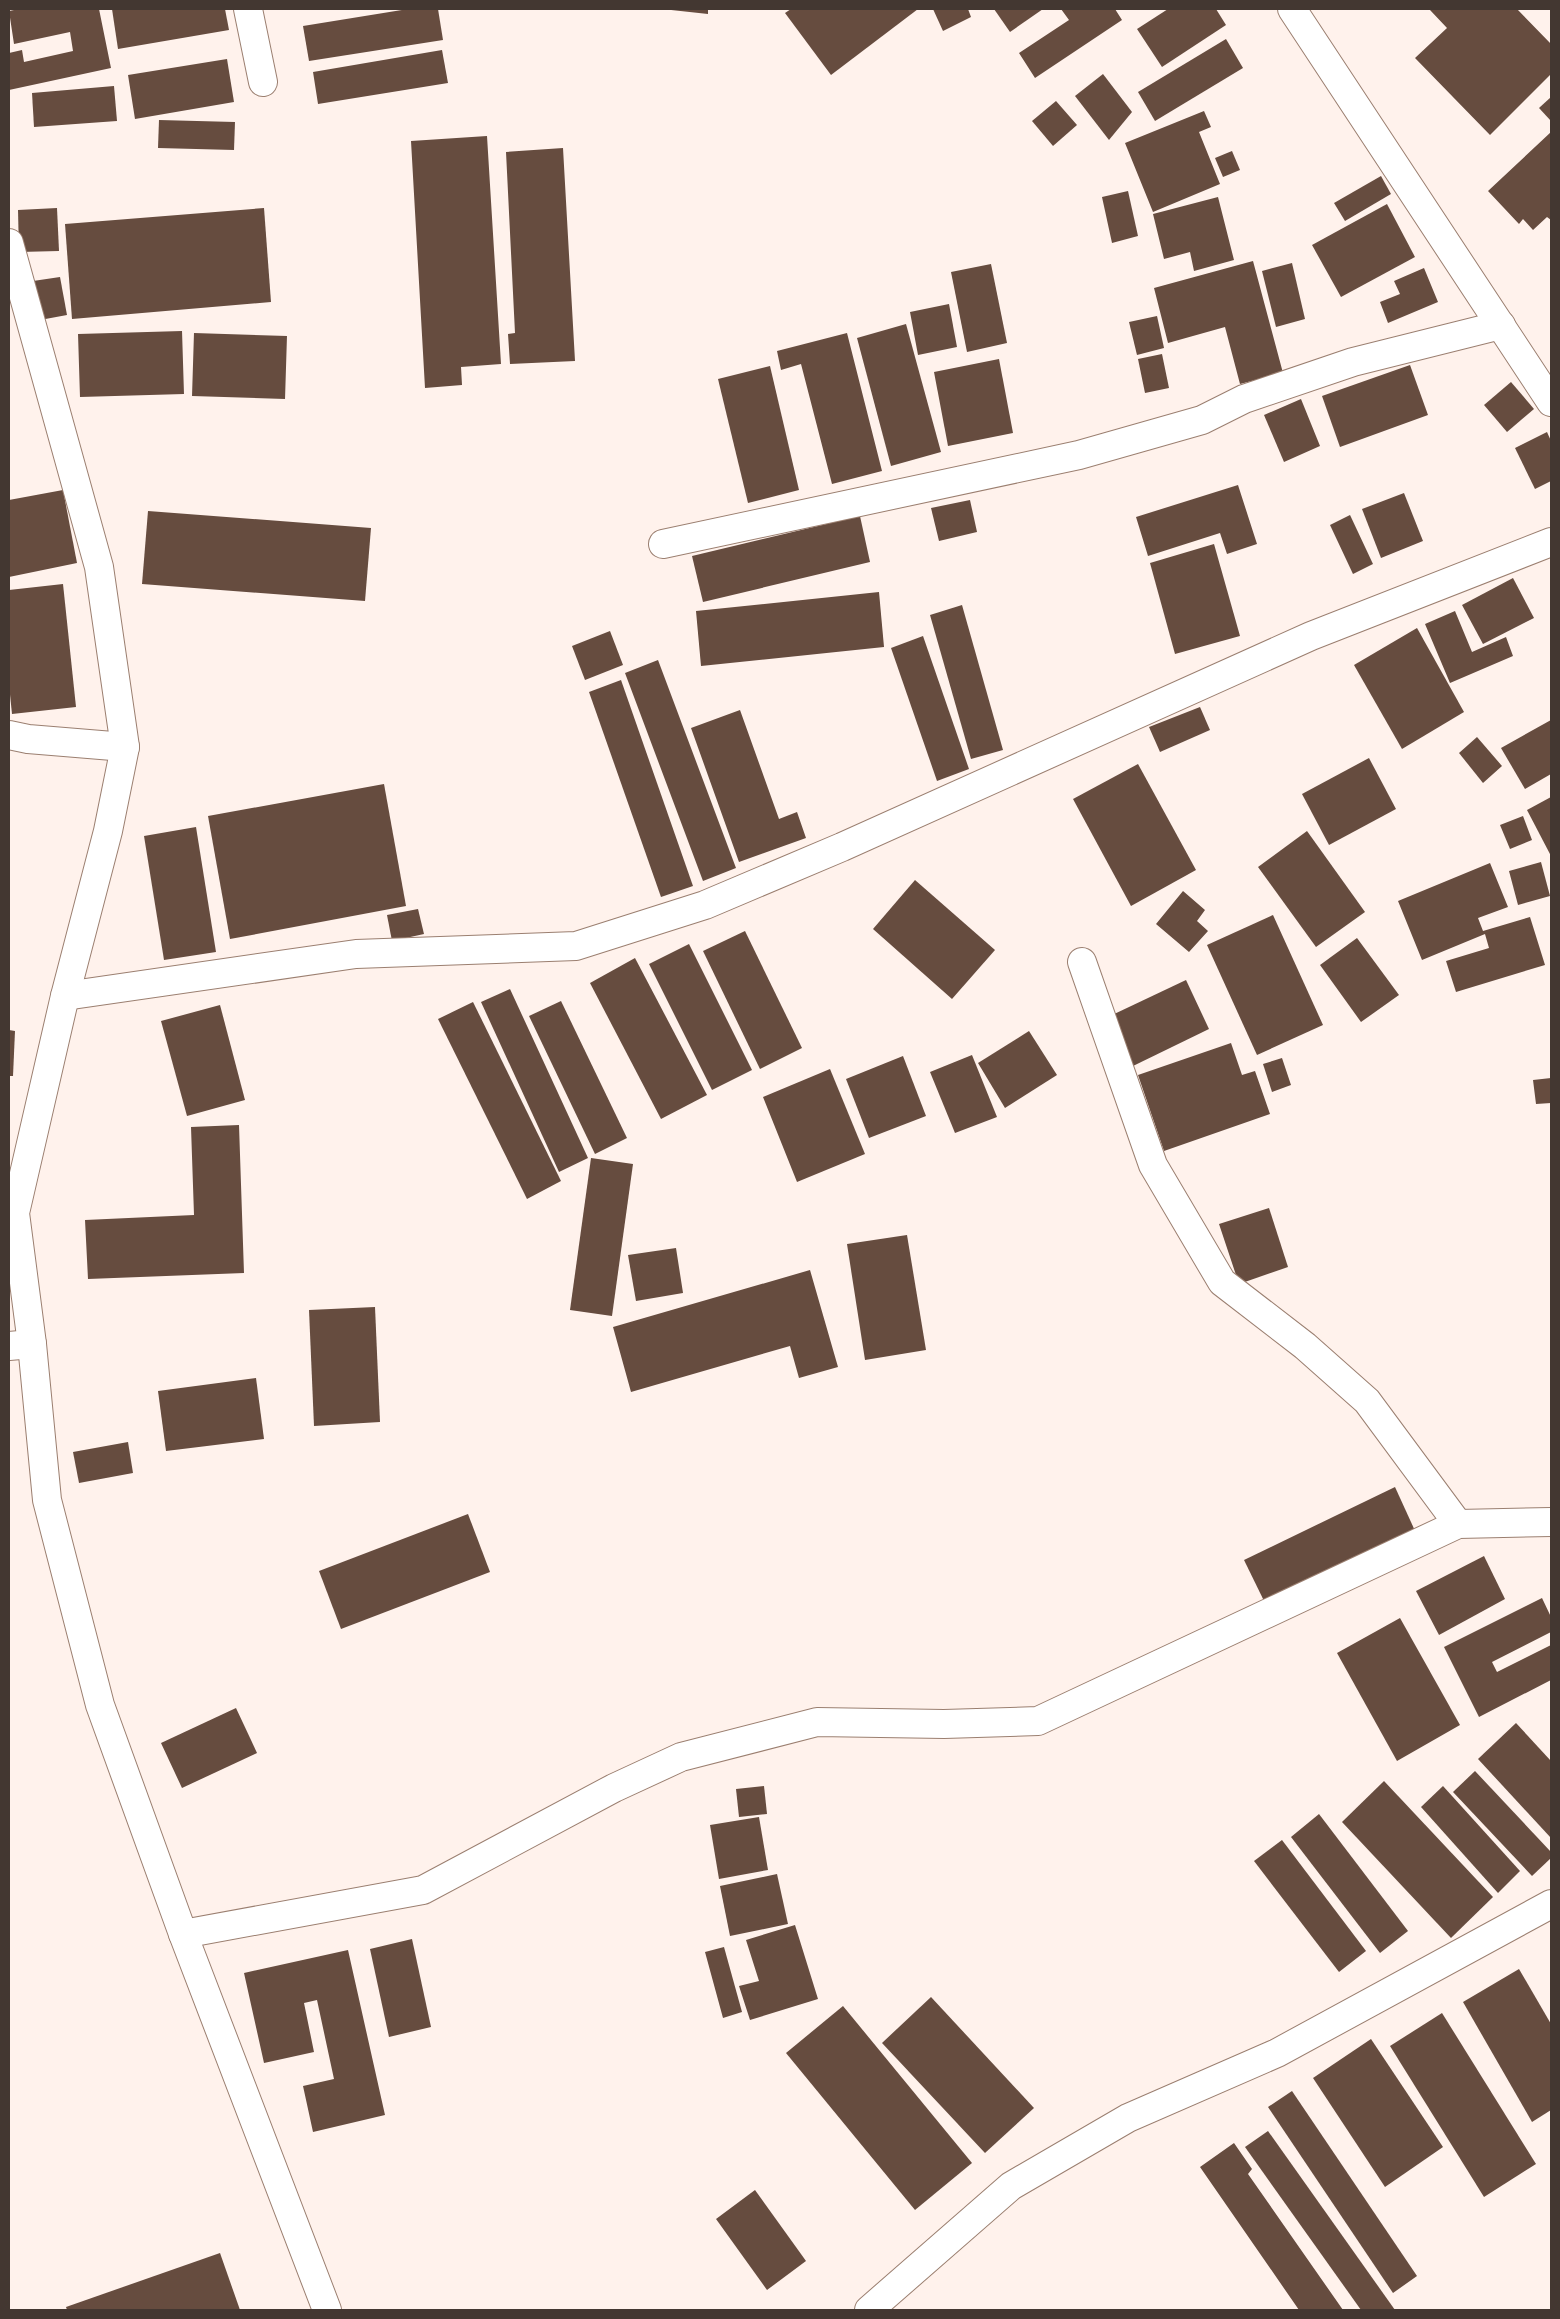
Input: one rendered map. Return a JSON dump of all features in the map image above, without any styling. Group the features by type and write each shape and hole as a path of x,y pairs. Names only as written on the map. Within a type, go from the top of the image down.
{"street":[{"path":"248,9 262,82"},
{"path":"1292,9 1551,402"},
{"path":"9,243 99,567 125,747 108,831 12,1212 20,1345 47,1500 100,1705 183,1934 327,2310"},
{"path":"663,544 1079,455 1202,420 1244,399 1353,362 1501,325"},
{"path":"65,996 356,954 576,946 705,905 842,848 1311,636 1551,542"},
{"path":"9,735 28,739 125,747"},
{"path":"1082,962 1153,1165 1222,1282 1305,1346 1367,1401 1458,1524"},
{"path":"183,1934 423,1890 614,1788 681,1757 816,1722 944,1724 1038,1721 1458,1524 1551,1522"},
{"path":"869,2310 1012,2186 1128,2118 1277,2053 1551,1904"}],"building":[{"path":"19,9 99,9 111,68 9,90 9,53 22,50 24,62 73,51 70,32 14,44 9,11"},
{"path":"112,9 225,9 229,30 118,49"},
{"path":"408,9 438,9 443,40 309,61 303,26"},
{"path":"662,9 708,9 708,14"},
{"path":"791,9 918,9 831,75 785,13"},
{"path":"933,9 968,9 971,17 943,31"},
{"path":"994,9 1043,9 1010,32"},
{"path":"1061,9 1115,9 1122,20 1035,78 1019,53 1069,20"},
{"path":"1168,9 1216,9 1226,25 1162,67 1137,29"},
{"path":"1431,9 1517,9 1551,44 1551,74 1490,135 1415,58 1447,28"},
{"path":"1226,39 1243,68 1155,121 1138,92"},
{"path":"442,50 448,83 318,104 313,72"},
{"path":"227,59 234,102 135,119 128,75"},
{"path":"1103,74 1132,112 1109,140 1075,96"},
{"path":"114,86 117,121 34,127 32,93"},
{"path":"1551,97 1551,121 1539,108"},
{"path":"1056,101 1077,125 1053,146 1032,121"},
{"path":"1204,111 1211,127 1199,132 1220,184 1153,212 1125,143"},
{"path":"159,120 235,122 234,150 158,148"},
{"path":"1551,132 1551,220 1547,217 1533,230 1523,219 1519,224 1488,191"},
{"path":"487,136 501,364 461,367 462,385 425,388 411,141"},
{"path":"563,148 575,361 510,364 508,334 515,333 506,152"},
{"path":"1232,151 1240,170 1223,177 1215,158"},
{"path":"1381,176 1391,194 1345,221 1334,203"},
{"path":"1128,191 1138,236 1112,243 1102,197"},
{"path":"1218,197 1234,260 1194,271 1190,252 1164,259 1153,214"},
{"path":"1387,204 1415,257 1341,297 1312,245"},
{"path":"57,208 59,251 19,252 18,210"},
{"path":"264,208 271,302 72,319 65,224"},
{"path":"1253,261 1283,373 1240,384 1225,327 1168,343 1154,288"},
{"path":"1292,263 1305,319 1276,327 1262,271"},
{"path":"991,264 1007,343 967,352 951,272"},
{"path":"1424,268 1438,302 1388,323 1380,302 1400,294 1394,281"},
{"path":"60,277 67,315 40,320 33,281"},
{"path":"949,304 957,347 918,355 910,312"},
{"path":"1157,316 1164,348 1137,355 1129,322"},
{"path":"906,324 941,452 891,466 857,338"},
{"path":"182,331 184,394 80,397 78,334"},
{"path":"194,333 287,336 285,399 192,396"},
{"path":"847,333 882,471 832,484 801,364 781,370 777,351"},
{"path":"1162,354 1169,388 1145,393 1138,359"},
{"path":"999,359 1013,433 948,446 934,372"},
{"path":"1410,365 1428,415 1340,447 1322,396"},
{"path":"770,366 799,490 748,503 718,379"},
{"path":"1511,382 1534,409 1507,432 1484,405"},
{"path":"1301,399 1320,446 1284,462 1264,415"},
{"path":"1547,432 1551,441 1551,481 1535,489 1515,448"},
{"path":"1238,485 1257,544 1227,554 1220,533 1148,556 1136,517"},
{"path":"63,490 77,563 9,577 9,500"},
{"path":"1404,493 1423,541 1381,558 1362,509"},
{"path":"970,500 977,532 939,541 931,508"},
{"path":"148,511 371,528 365,601 142,584"},
{"path":"1350,515 1373,564 1353,574 1330,525"},
{"path":"860,516 870,562 703,602 692,556"},
{"path":"1214,544 1240,636 1175,654 1150,563"},
{"path":"1513,578 1534,618 1483,644 1462,605"},
{"path":"63,584 76,707 12,714 9,685 9,590"},
{"path":"879,592 884,647 701,666 696,611"},
{"path":"962,605 1003,750 971,759 930,615"},
{"path":"1455,611 1472,652 1506,637 1513,656 1450,683 1425,624"},
{"path":"1417,628 1464,712 1402,749 1354,665"},
{"path":"610,631 623,665 585,680 572,646"},
{"path":"923,636 969,769 937,781 891,648"},
{"path":"658,660 736,868 703,881 625,673"},
{"path":"621,680 693,886 661,897 589,692"},
{"path":"1200,707 1210,730 1160,752 1149,727"},
{"path":"740,710 779,819 797,812 806,838 739,862 691,728"},
{"path":"1551,720 1551,774 1525,789 1501,748"},
{"path":"1477,737 1502,766 1483,783 1459,753"},
{"path":"1369,758 1396,809 1329,845 1302,794"},
{"path":"1138,764 1196,870 1131,906 1073,799"},
{"path":"384,784 406,906 230,939 208,816"},
{"path":"1551,797 1551,856 1527,810"},
{"path":"1523,816 1532,840 1510,849 1500,825"},
{"path":"196,827 216,952 164,960 144,836"},
{"path":"1307,831 1365,912 1316,947 1258,867"},
{"path":"1541,862 1550,896 1518,905 1509,871"},
{"path":"1490,863 1508,907 1478,918 1483,931 1530,917 1545,965 1456,992 1446,961 1489,948 1485,934 1422,960 1398,901"},
{"path":"915,880 995,950 952,999 873,929"},
{"path":"1183,891 1205,910 1197,921 1208,931 1189,952 1156,924"},
{"path":"418,909 424,934 392,941 387,915"},
{"path":"1273,915 1323,1025 1257,1055 1207,945"},
{"path":"745,931 802,1048 760,1069 703,951"},
{"path":"1357,938 1399,995 1361,1022 1320,965"},
{"path":"689,944 752,1070 712,1090 649,964"},
{"path":"635,958 707,1095 661,1119 590,983"},
{"path":"1186,980 1209,1029 1133,1066 1110,1016"},
{"path":"510,989 588,1158 559,1172 481,1002"},
{"path":"561,1001 627,1138 595,1154 529,1016"},
{"path":"473,1002 561,1181 527,1199 438,1019"},
{"path":"220,1005 245,1100 187,1116 161,1021"},
{"path":"9,1030 15,1031 13,1076 9,1076"},
{"path":"1029,1031 1057,1075 1005,1108 978,1063"},
{"path":"1231,1043 1242,1075 1255,1071 1270,1114 1164,1151 1138,1075"},
{"path":"972,1055 997,1117 955,1133 930,1072"},
{"path":"903,1056 926,1116 869,1138 846,1079"},
{"path":"1282,1058 1291,1085 1272,1092 1263,1064"},
{"path":"830,1069 865,1154 797,1182 763,1097"},
{"path":"1551,1078 1551,1103 1536,1104 1533,1080"},
{"path":"239,1125 244,1273 88,1279 85,1220 194,1215 191,1127"},
{"path":"591,1158 633,1164 612,1316 570,1310"},
{"path":"1269,1208 1288,1267 1239,1284 1219,1224"},
{"path":"907,1235 926,1350 865,1360 847,1244"},
{"path":"676,1248 683,1293 636,1301 628,1255"},
{"path":"810,1270 838,1367 799,1378 790,1346 631,1392 613,1327"},
{"path":"375,1307 380,1422 314,1426 309,1310"},
{"path":"256,1378 264,1439 166,1451 158,1391"},
{"path":"128,1442 133,1473 79,1483 73,1452"},
{"path":"1395,1487 1416,1533 1266,1605 1244,1560"},
{"path":"468,1514 490,1572 341,1629 319,1571"},
{"path":"1484,1556 1505,1599 1439,1635 1416,1591"},
{"path":"1542,1598 1551,1617 1551,1632 1492,1662 1497,1672 1551,1645 1551,1680 1479,1717 1444,1647"},
{"path":"1400,1618 1460,1725 1397,1761 1337,1653"},
{"path":"236,1708 257,1753 182,1788 161,1743"},
{"path":"1516,1723 1551,1761 1551,1838 1478,1759"},
{"path":"1475,1771 1551,1852 1551,1858 1532,1876 1453,1792"},
{"path":"1384,1781 1493,1897 1451,1938 1342,1822"},
{"path":"764,1786 767,1814 739,1817 736,1789"},
{"path":"1443,1786 1520,1871 1498,1893 1421,1807"},
{"path":"1319,1814 1408,1931 1380,1953 1291,1837"},
{"path":"759,1817 768,1870 719,1879 710,1825"},
{"path":"1282,1840 1366,1951 1339,1972 1254,1861"},
{"path":"777,1874 788,1924 730,1936 720,1886"},
{"path":"795,1925 818,1999 750,2020 739,1986 759,1981 746,1940"},
{"path":"412,1939 431,2027 389,2037 370,1949"},
{"path":"724,1947 742,2012 723,2018 705,1952"},
{"path":"348,1950 385,2115 313,2132 303,2086 334,2079 317,2000 304,2003 314,2052 264,2063 244,1973"},
{"path":"1519,1969 1551,2024 1551,2110 1532,2122 1463,2002"},
{"path":"931,1997 1034,2108 985,2153 882,2043"},
{"path":"843,2006 972,2163 915,2210 786,2053"},
{"path":"1442,2013 1536,2164 1484,2197 1390,2046"},
{"path":"1371,2039 1443,2147 1385,2187 1313,2078"},
{"path":"1292,2091 1417,2276 1393,2293 1268,2107"},
{"path":"1268,2131 1395,2310 1361,2310 1245,2147"},
{"path":"1234,2143 1252,2169 1248,2174 1343,2310 1299,2310 1200,2167"},
{"path":"755,2190 806,2261 767,2290 716,2219"},
{"path":"220,2253 240,2310 67,2310 66,2307"}]}
